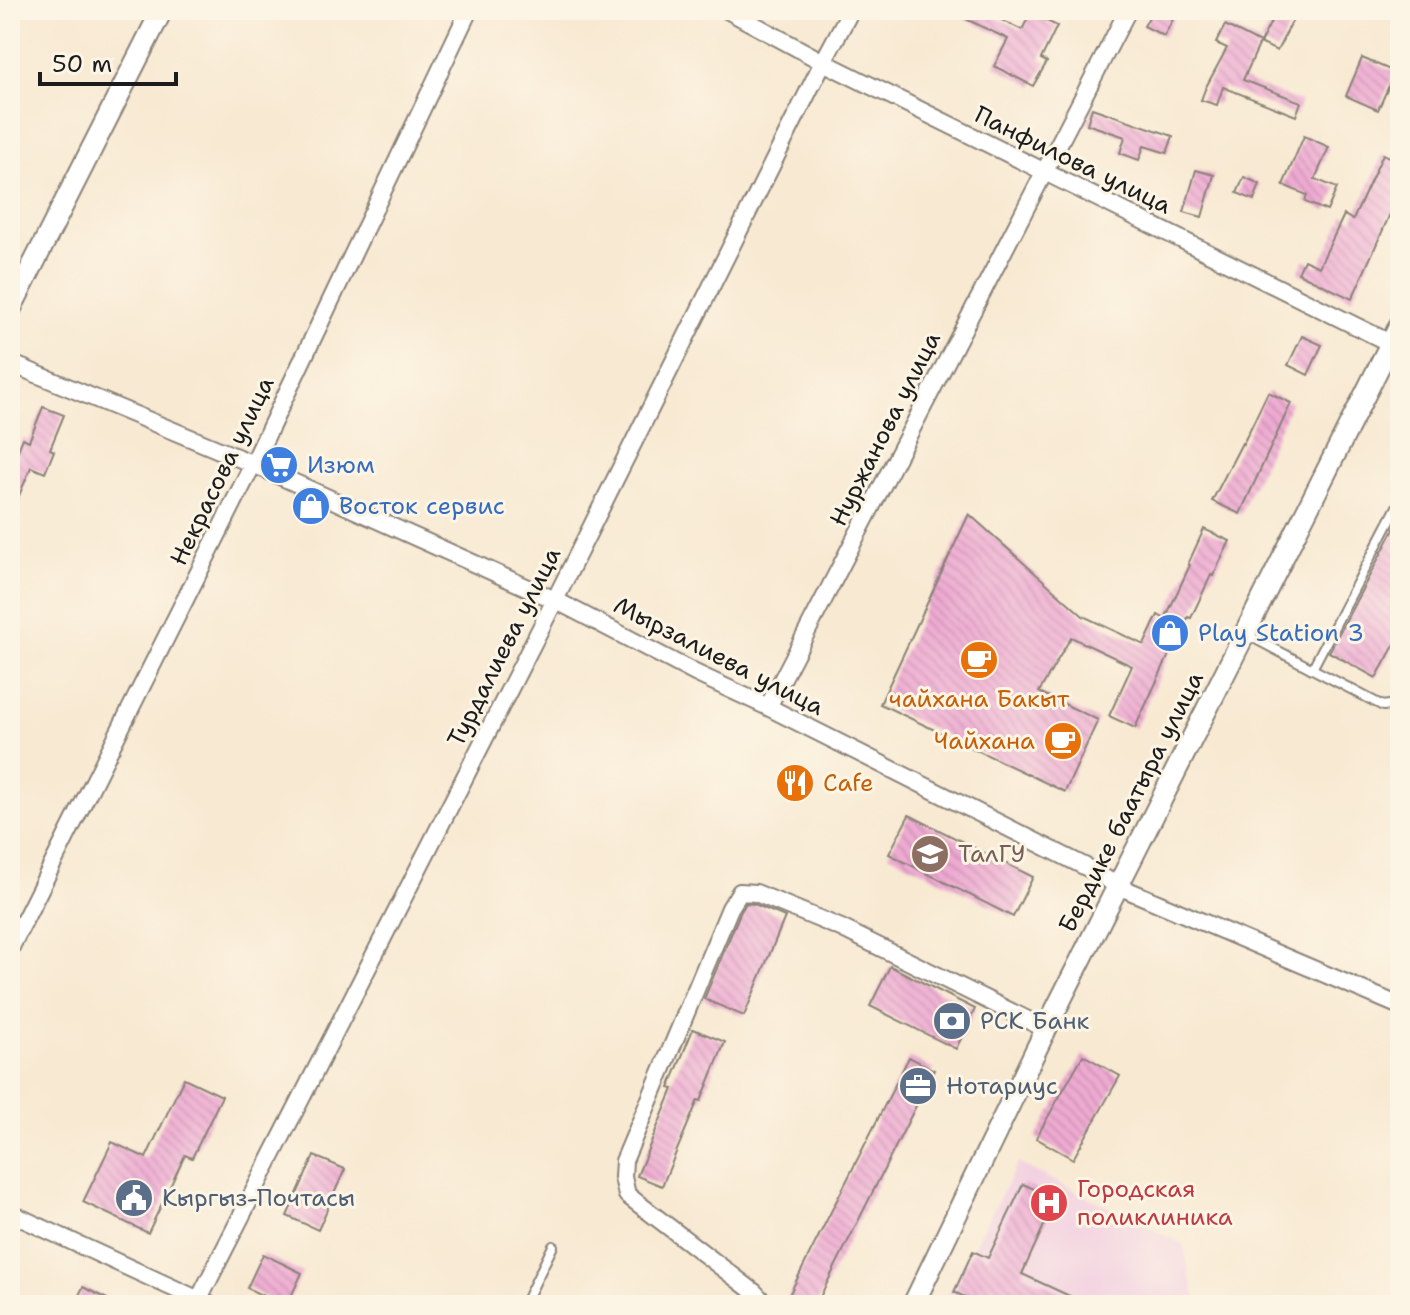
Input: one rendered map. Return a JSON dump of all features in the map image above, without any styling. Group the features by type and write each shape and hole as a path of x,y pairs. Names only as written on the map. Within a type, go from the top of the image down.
{"street":[{"path":"10,310 162,10"},
{"name":"Некрасова улица","path":"10,949 253,464 469,10"},
{"name":"Панфилова улица","path":"727,10 823,62 1395,346"},
{"name":"Турдалиева улица","path":"202,1303 851,10"},
{"name":"Нуржанова улица","path":"768,707 1128,10"},
{"name":"Бердике баатыра улица","path":"913,1305 1046,1029 1245,633 1395,346 1400,325"},
{"name":"Мырзалиева улица","path":"10,363 253,464 555,600 1088,868 1118,886 1400,1006"},
{"path":"766,1305 754,1292 627,1195 623,1177 624,1161 730,908 740,892 756,893 841,928 1046,1029"},
{"path":"10,1213 202,1303"}],"lane":[{"path":"1312,669 1400,501"},
{"path":"1245,633 1383,706 1395,704 1400,698"},
{"path":"524,1305 553,1246"}],"shaded area":[{"name":"Городская поликлиника","path":"1018,1163 1183,1244 1197,1305 942,1305"}],"building":[{"path":"947,10 981,10 1022,30 1032,10 1051,10 1045,20 1057,26 1041,59 1047,62 1033,86 994,66 1008,39"},
{"path":"1153,10 1178,10 1164,36 1144,26"},
{"path":"1277,10 1298,10 1277,51 1260,43"},
{"path":"1225,25 1260,43 1243,80 1301,102 1296,116 1223,87 1217,105 1201,100 1227,48 1216,43"},
{"path":"1362,58 1395,72 1378,110 1346,96"},
{"path":"1092,108 1173,136 1167,153 1144,146 1139,160 1120,153 1125,137 1087,124"},
{"path":"1304,136 1329,147 1315,179 1337,188 1327,211 1305,202 1307,195 1283,185"},
{"path":"1383,154 1400,162 1400,204 1394,217 1390,214 1352,299 1298,273 1304,260 1319,267 1344,215 1353,220"},
{"path":"1196,170 1214,175 1202,217 1184,212"},
{"path":"1244,177 1260,184 1254,200 1237,193"},
{"path":"1302,336 1322,345 1308,375 1288,365"},
{"path":"1268,392 1291,403 1240,514 1212,501"},
{"path":"43,407 64,415 50,449 54,451 45,473 31,467 10,517 10,479 17,461 14,460 23,438 29,441"},
{"name":"чайхана Бакыт","path":"969,514 1083,616 1144,645 1158,615 1165,619 1204,529 1230,541 1191,618 1188,617 1173,646 1135,728 1109,716 1132,666 1071,637 1039,692 1098,720 1065,792 880,704"},
{"path":"1400,518 1400,635 1376,678 1329,652"},
{"path":"909,815 1033,877 1013,917 889,854"},
{"path":"746,903 785,917 744,1016 704,999"},
{"path":"890,966 975,1009 956,1049 870,1006"},
{"path":"693,1029 725,1042 662,1186 637,1176 673,1089 669,1088"},
{"path":"1083,1055 1120,1076 1073,1159 1036,1138"},
{"path":"909,1057 934,1070 816,1305 784,1305"},
{"path":"184,1078 222,1096 192,1158 185,1155 148,1233 83,1202 112,1142 146,1158"},
{"path":"314,1156 345,1169 318,1230 287,1216"},
{"path":"1023,1184 1056,1199 1022,1274 1089,1305 981,1305 954,1292 973,1251 988,1258"},
{"path":"263,1254 302,1273 287,1305 247,1288"},
{"path":"83,1287 119,1305 74,1305"}],"place":[{"name":"Изюм","path":"279,465"},
{"name":"Восток сервис","path":"311,506"},
{"name":"Play Station 3","path":"1170,633"},
{"name":"чайхана Бакыт","path":"979,660"},
{"name":"Чайхана","path":"1063,741"},
{"name":"Cafe","path":"795,783"},
{"name":"ТалГУ","path":"930,854"},
{"name":"РСК Банк","path":"952,1021"},
{"name":"Нотариус","path":"918,1086"},
{"name":"Кыргыз-Почтасы","path":"134,1198"},
{"name":"Городская поликлиника","path":"1049,1203"}]}
